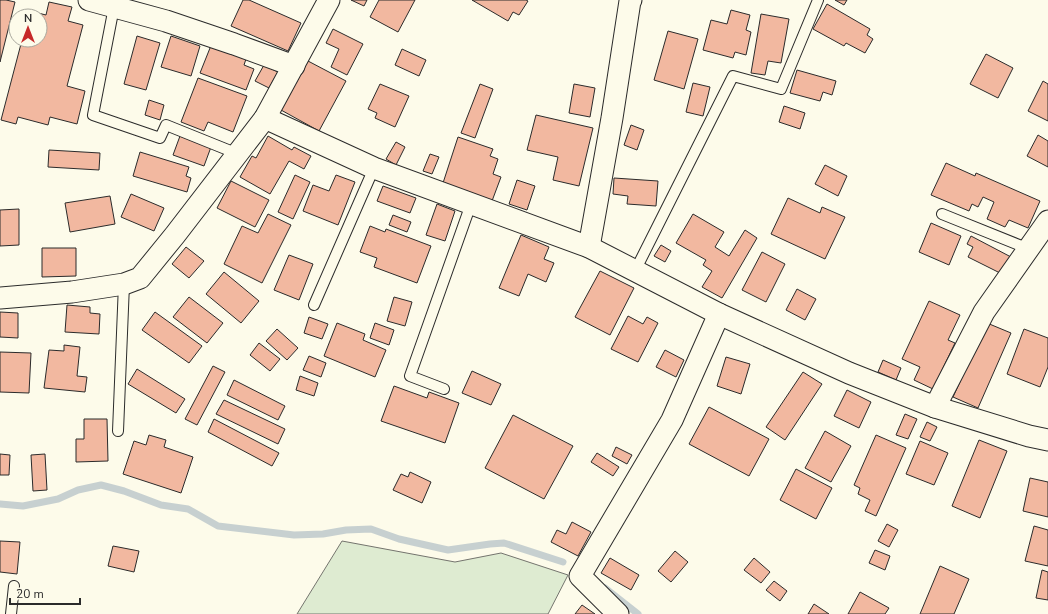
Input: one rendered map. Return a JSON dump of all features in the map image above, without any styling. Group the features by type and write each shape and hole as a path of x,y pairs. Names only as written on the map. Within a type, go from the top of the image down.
{"street":[{"path":"89,0 166,21 294,66"},
{"path":"0,298 72,292 124,284 140,278 265,118 329,0"},
{"path":"589,247 631,0"},
{"path":"265,118 374,168 589,247 719,314 849,373 935,407 1029,436 1048,440"},
{"path":"935,407 984,312 1048,221"},
{"path":"618,614 580,576 672,420 719,314"}],"lane":[{"path":"635,271 733,76 781,89 818,0"},
{"path":"114,7 93,115 160,138 166,125 238,154"},
{"path":"314,305 374,168"},
{"path":"444,389 410,376 471,204"},
{"path":"942,214 1029,249"},
{"path":"118,430 124,284"},
{"path":"11,614 14,586"}],"green space":[{"path":"342,541 455,562 501,553 568,575 548,614 297,614"}],"building":[{"path":"0,0 6,0 15,2 14,8 8,8 8,30 0,62"},
{"path":"243,0 249,0 301,23 288,51 231,26"},
{"path":"351,0 367,0 364,6"},
{"path":"379,0 415,0 398,32 370,17"},
{"path":"472,0 528,1 519,15 513,12 508,21"},
{"path":"835,0 847,0 844,5"},
{"path":"49,2 72,7 68,21 83,25 67,86 85,91 77,124 50,117 48,125 18,117 16,124 1,120 20,48 48,48 48,8"},
{"path":"827,4 870,29 867,35 873,39 865,53 846,43 844,46 813,29"},
{"path":"731,10 750,15 746,30 751,32 746,55 735,52 733,58 703,50 711,20 727,24"},
{"path":"761,14 789,19 781,63 768,61 765,75 751,73"},
{"path":"333,29 363,44 347,75 331,67 339,49 326,43"},
{"path":"668,31 698,39 684,89 654,80"},
{"path":"137,36 160,43 146,90 124,84"},
{"path":"171,36 200,46 191,76 161,67"},
{"path":"212,43 247,56 244,65 254,69 246,90 200,73"},
{"path":"402,49 426,60 419,76 395,65"},
{"path":"986,54 1013,68 998,98 970,84"},
{"path":"308,61 346,81 319,131 281,110"},
{"path":"264,65 278,72 269,88 255,81"},
{"path":"797,70 836,81 832,95 823,92 820,101 790,93"},
{"path":"198,78 247,96 233,132 208,122 204,131 181,122"},
{"path":"1043,81 1048,84 1048,121 1028,111"},
{"path":"693,83 710,87 703,116 686,112"},
{"path":"380,84 409,96 395,127 375,118 377,113 368,109"},
{"path":"480,84 493,89 475,138 461,133"},
{"path":"574,84 595,88 590,117 569,113"},
{"path":"149,100 164,105 160,120 145,115"},
{"path":"784,106 805,113 800,129 779,122"},
{"path":"536,115 593,128 579,186 553,180 558,157 527,150"},
{"path":"631,125 644,130 637,150 624,145"},
{"path":"1038,135 1048,141 1048,167 1027,156"},
{"path":"180,136 211,147 204,166 173,155"},
{"path":"268,136 292,150 294,147 311,156 304,169 289,161 270,194 240,177 252,156 256,158"},
{"path":"458,137 493,149 490,156 498,159 493,174 501,177 492,201 443,183"},
{"path":"396,142 405,147 396,165 386,159"},
{"path":"49,150 100,153 99,170 48,167"},
{"path":"140,152 189,167 186,176 191,178 187,192 133,176"},
{"path":"430,154 439,157 432,174 423,171"},
{"path":"946,163 975,176 976,173 1040,201 1028,228 1009,220 1005,227 987,219 994,202 983,197 978,207 972,204 969,211 931,195"},
{"path":"825,165 847,176 838,196 815,184"},
{"path":"295,175 310,182 293,219 278,212"},
{"path":"336,175 355,182 338,225 303,211 313,185 329,191"},
{"path":"614,178 658,181 656,206 627,204 628,196 613,194"},
{"path":"517,180 535,186 527,210 509,204"},
{"path":"231,181 269,200 255,227 217,208"},
{"path":"383,186 416,198 410,213 377,201"},
{"path":"131,194 164,208 154,231 121,217"},
{"path":"110,196 115,224 70,232 65,203"},
{"path":"788,198 820,213 822,207 845,217 825,259 771,234"},
{"path":"437,204 455,211 445,241 426,235"},
{"path":"19,209 19,245 0,246 0,210"},
{"path":"268,214 291,225 262,283 224,264 242,226 258,233"},
{"path":"693,214 724,232 715,247 729,256 745,230 757,238 722,298 702,287 712,271 703,265 706,260 676,243"},
{"path":"393,215 411,222 407,232 389,225"},
{"path":"931,223 961,236 949,265 919,252"},
{"path":"370,226 385,232 386,229 431,246 417,283 374,267 377,258 360,252"},
{"path":"521,235 549,247 544,259 554,263 546,282 528,274 519,296 499,288"},
{"path":"971,236 1011,257 1002,274 968,257 973,247 967,244"},
{"path":"661,245 671,251 665,262 654,256"},
{"path":"186,247 204,261 189,278 172,264"},
{"path":"42,248 76,248 76,276 42,277"},
{"path":"762,252 785,264 766,302 742,290"},
{"path":"289,255 313,264 299,300 274,290"},
{"path":"600,271 634,288 610,335 575,317"},
{"path":"224,272 259,301 241,323 206,294"},
{"path":"797,289 816,299 805,320 786,310"},
{"path":"189,297 223,323 207,343 173,317"},
{"path":"394,297 412,302 405,326 387,321"},
{"path":"929,301 960,315 948,340 955,343 933,389 914,380 920,367 902,359"},
{"path":"67,305 90,307 90,313 100,314 99,334 65,332"},
{"path":"0,312 18,313 18,338 0,337"},
{"path":"155,312 202,346 189,363 142,330"},
{"path":"628,316 643,324 647,317 658,323 638,362 611,349"},
{"path":"309,317 328,324 322,339 304,333"},
{"path":"337,323 365,334 363,340 386,350 375,377 324,356"},
{"path":"375,323 394,330 389,345 370,338"},
{"path":"987,323 1011,333 978,408 953,397"},
{"path":"277,329 298,348 287,360 266,341"},
{"path":"1024,329 1048,338 1048,367 1040,387 1007,374"},
{"path":"259,343 280,359 270,371 250,355"},
{"path":"64,345 80,347 77,376 87,377 85,392 44,388 49,350 64,351"},
{"path":"665,350 684,360 676,377 656,367"},
{"path":"0,352 31,353 29,393 0,392"},
{"path":"309,356 326,363 321,377 303,370"},
{"path":"726,357 750,364 741,394 717,386"},
{"path":"883,360 901,368 896,380 878,372"},
{"path":"213,366 225,372 197,425 185,419"},
{"path":"137,369 185,399 176,413 128,384"},
{"path":"472,371 501,384 491,405 462,393"},
{"path":"803,372 822,384 785,440 766,427"},
{"path":"300,376 318,383 314,396 296,390"},
{"path":"234,380 285,406 278,420 227,395"},
{"path":"394,386 427,398 429,392 459,403 445,443 381,421"},
{"path":"847,390 871,402 859,428 834,416"},
{"path":"224,400 285,429 278,444 216,414"},
{"path":"709,407 769,439 749,476 689,444"},
{"path":"905,414 917,419 908,439 896,435"},
{"path":"513,415 573,446 544,499 485,468"},
{"path":"84,419 107,419 108,461 76,462 76,439 84,439"},
{"path":"214,419 279,453 272,466 208,432"},
{"path":"927,422 937,427 930,441 920,437"},
{"path":"825,431 851,446 831,482 805,468"},
{"path":"149,435 166,440 164,447 193,457 181,493 123,474 134,441 146,445"},
{"path":"876,435 906,448 876,516 865,511 870,500 858,494 860,488 854,485"},
{"path":"979,440 1007,451 980,518 952,506"},
{"path":"920,441 948,453 934,485 906,474"},
{"path":"616,447 632,455 627,464 612,456"},
{"path":"597,453 619,467 613,476 591,462"},
{"path":"0,454 10,455 9,475 0,475"},
{"path":"45,454 47,490 33,491 31,455"},
{"path":"796,469 832,488 816,519 780,500"},
{"path":"410,472 431,482 422,503 393,490 401,474 408,477"},
{"path":"1030,478 1048,482 1048,517 1023,511"},
{"path":"572,522 591,532 578,556 551,542 557,530 566,534"},
{"path":"887,524 898,530 889,547 878,541"},
{"path":"1034,526 1048,530 1048,566 1025,561"},
{"path":"0,541 20,542 17,574 0,572"},
{"path":"113,546 139,551 134,572 108,566"},
{"path":"875,550 890,556 885,570 869,563"},
{"path":"675,551 688,562 671,582 658,571"},
{"path":"610,558 639,575 631,590 601,573"},
{"path":"754,558 770,572 761,583 744,570"},
{"path":"940,566 969,579 954,614 920,614"},
{"path":"1042,570 1048,572 1048,600 1036,598"},
{"path":"774,581 787,591 780,601 766,590"},
{"path":"860,592 889,608 885,614 848,614"},
{"path":"814,604 829,614 808,614"},
{"path":"582,605 595,614 575,614"}],"waterway":[{"path":"0,504 23,506 58,499 78,490 101,485 124,491 161,505 188,509 218,526 294,535 323,534 346,530 371,529 399,539 448,550 504,543 563,562"},
{"path":"605,588 638,614"}]}
